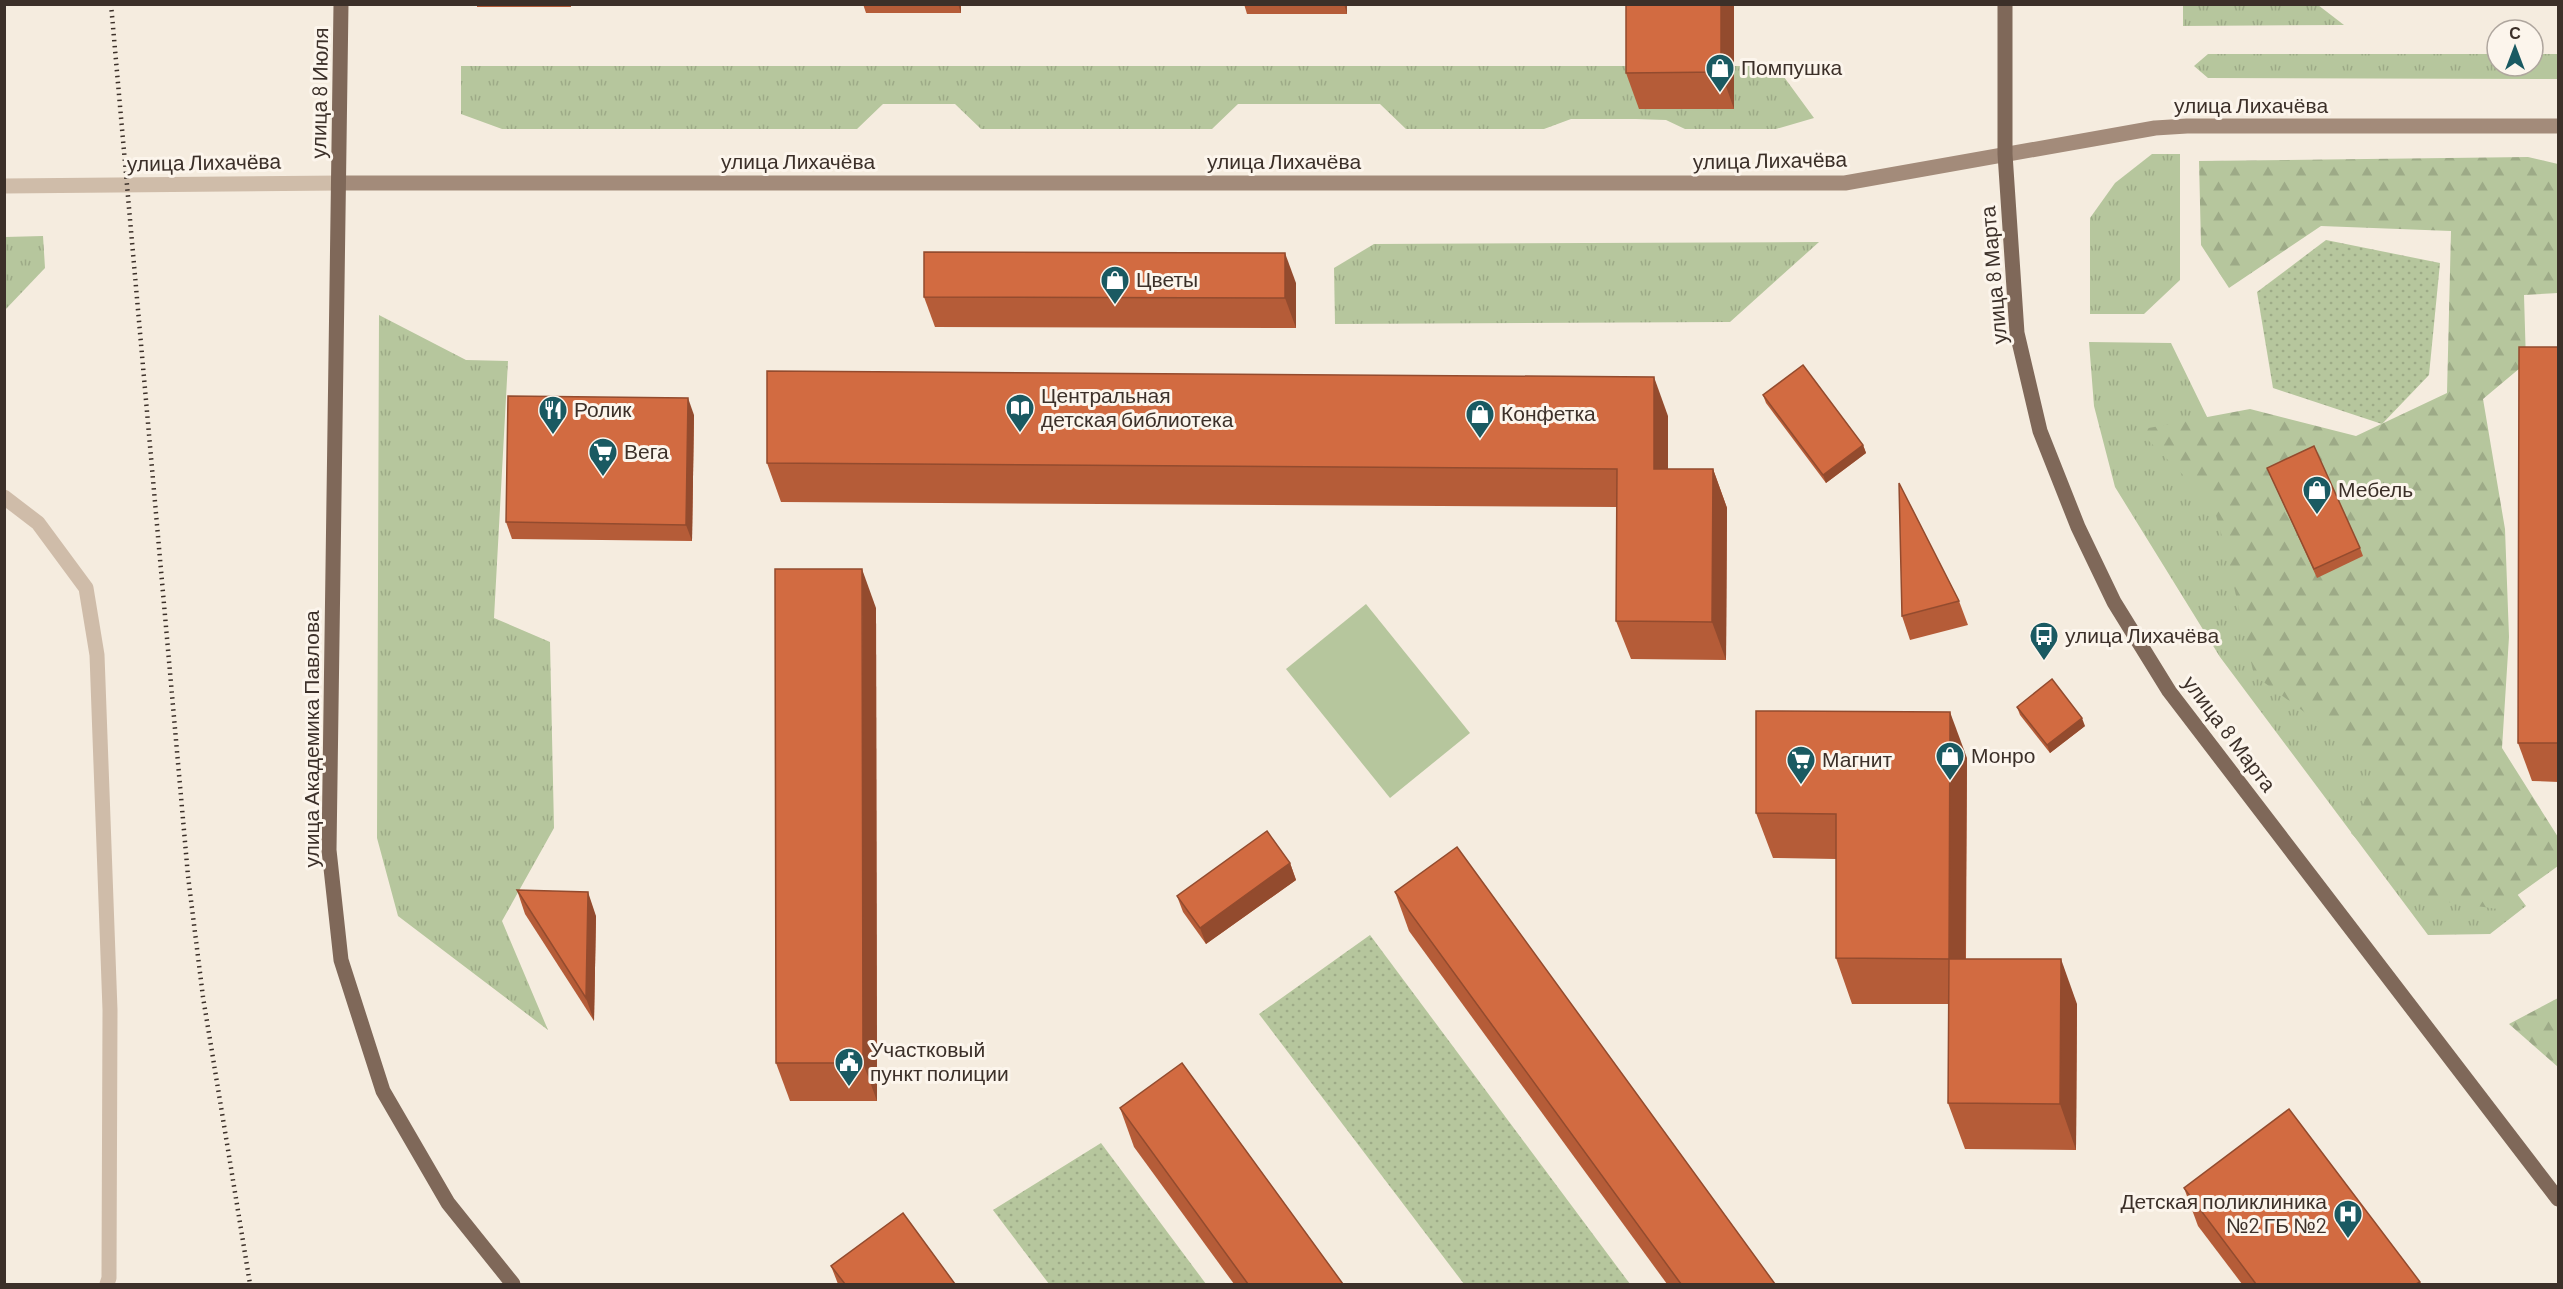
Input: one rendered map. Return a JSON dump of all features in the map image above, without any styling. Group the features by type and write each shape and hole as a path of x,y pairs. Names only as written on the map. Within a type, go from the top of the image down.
{"main road":[{"name":"улица 8 Июля","path":"340,183 341,4"},
{"name":"улица 8 Марта","path":"2005,4 2005,154 2017,333 2040,431 2078,527 2114,602 2169,691 2559,1199"},
{"name":"улица Лихачёва","path":"340,183 1845,183 2155,128 2187,126 2559,126"},
{"name":"улица Академика Павлова","path":"340,183 329,850 341,960 383,1091 448,1203 513,1284"}],"street":[{"name":"улица Лихачёва","path":"4,186 340,183"},
{"path":"4,497 38,522 86,588 97,655 110,1011 110,1278 107,1284"}],"green space":[{"path":"2183,5 2318,5 2344,25 2183,26"},
{"path":"2208,54 2485,54 2485,78 2545,78 2545,54 2558,54 2558,79 2208,78 2194,66"},
{"path":"461,66 1776,66 1814,118 1776,129 1685,129 1666,120 1571,119 1544,129 1406,129 1380,104 1238,104 1212,129 981,129 955,104 883,104 857,129 502,129 461,114"},
{"path":"2152,154 2180,154 2180,280 2144,314 2090,314 2090,218 2115,183"},
{"path":"2528,157 2558,164 2558,293 2524,295 2526,363 2483,399 2505,529 2509,637 2502,748 2558,837 2558,866 2498,909 2412,897 2351,833 2379,767 2254,675 2225,547 2213,505 2138,430 2250,409 2356,436 2447,393 2451,231 2321,226 2229,288 2201,245 2199,161"},
{"path":"43,236 45,268 5,310 5,237"},
{"path":"2326,240 2440,263 2429,375 2382,424 2273,388 2257,292"},
{"path":"1819,242 1730,322 1335,324 1334,268 1374,244"},
{"path":"379,315 466,360 508,361 494,618 550,642 554,828 502,921 548,1030 398,916 377,838"},
{"path":"2089,342 2171,343 2291,589 2526,906 2490,934 2428,935 2220,657 2115,487 2094,406"},
{"path":"1366,604 1470,733 1390,798 1286,669"},
{"path":"1370,935 1630,1284 1464,1284 1259,1014"},
{"path":"2558,998 2558,1067 2509,1024"},
{"path":"1101,1143 1206,1284 1049,1284 993,1210"}],"building":[{"path":"1626,4 1721,4 1721,72 1626,73"},
{"path":"924,252 1285,253 1285,298 924,297"},
{"path":"2519,347 2559,347 2559,743 2518,743"},
{"path":"1803,365 1863,445 1823,475 1763,395"},
{"path":"767,371 1654,377 1654,469 1713,469 1712,622 1616,621 1617,469 767,463"},
{"name":"Вега","path":"508,396 688,398 686,525 506,522"},
{"name":"Мебель","path":"2314,446 2360,548 2314,569 2267,468"},
{"path":"1899,483 1959,601 1902,616"},
{"path":"775,569 862,569 863,1063 776,1063"},
{"path":"2052,679 2082,718 2047,745 2017,707"},
{"path":"1756,711 1950,712 1949,959 1836,958 1836,814 1756,813"},
{"path":"1267,831 1290,863 1200,928 1177,896"},
{"path":"1457,847 1775,1284 1681,1284 1395,892"},
{"path":"517,890 588,892 586,998"},
{"path":"1949,959 2061,959 2060,1104 1948,1103"},
{"path":"1182,1063 1343,1284 1248,1284 1120,1108"},
{"path":"2289,1109 2420,1282 2416,1284 2256,1284 2184,1188"},
{"path":"903,1213 955,1284 845,1284 831,1266"}],"railway":[{"path":"111,4 188,876 203,997 250,1284"}],"place":[{"name":"Помпушка","path":"1720,94"},
{"name":"Цветы","path":"1115,306"},
{"name":"Центральная детская библиотека","path":"1020,434"},
{"name":"Ролик","path":"553,436"},
{"name":"Конфетка","path":"1480,440"},
{"name":"Вега","path":"603,478"},
{"name":"Мебель","path":"2317,516"},
{"name":"улица Лихачёва","path":"2044,662"},
{"name":"Монро","path":"1950,782"},
{"name":"Магнит","path":"1801,786"},
{"name":"Участковый пункт полиции","path":"849,1088"},
{"name":"Детская поликлиника №2 ГБ №2","path":"2348,1240"}]}
